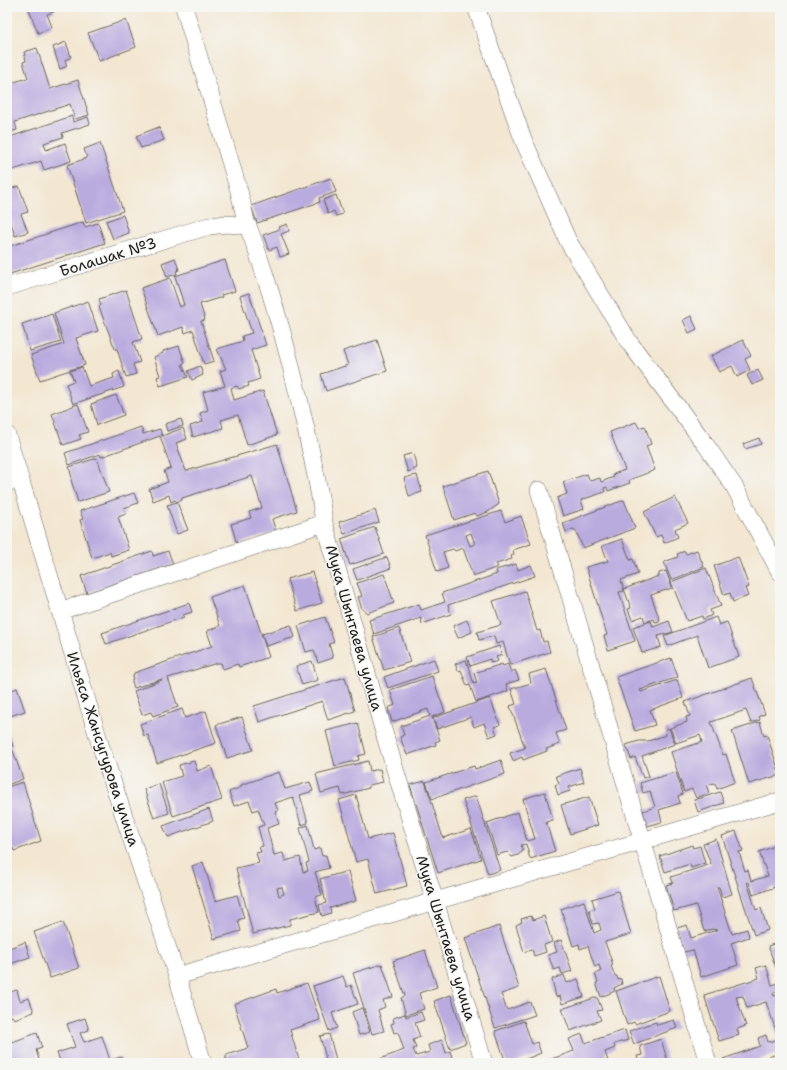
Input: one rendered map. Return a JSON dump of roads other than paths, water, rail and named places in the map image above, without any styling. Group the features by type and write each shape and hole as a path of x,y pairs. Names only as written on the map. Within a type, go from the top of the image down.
{"street":[{"name":"Мука Шынтаева улица","path":"184,7 239,191 247,226 271,291 296,386 321,496 324,523 385,736 484,1063"},
{"path":"476,7 523,139 568,241 629,342 706,445 734,486 780,572"},
{"name":"Болашак №3","path":"7,286 209,226 227,224 247,226"},
{"name":"Ильяса Жансугурова улица","path":"7,434 14,481 60,611 101,748 177,976 203,1063"},
{"path":"539,490 708,1063"},
{"path":"60,611 324,523"},
{"path":"177,976 780,801"}]}
